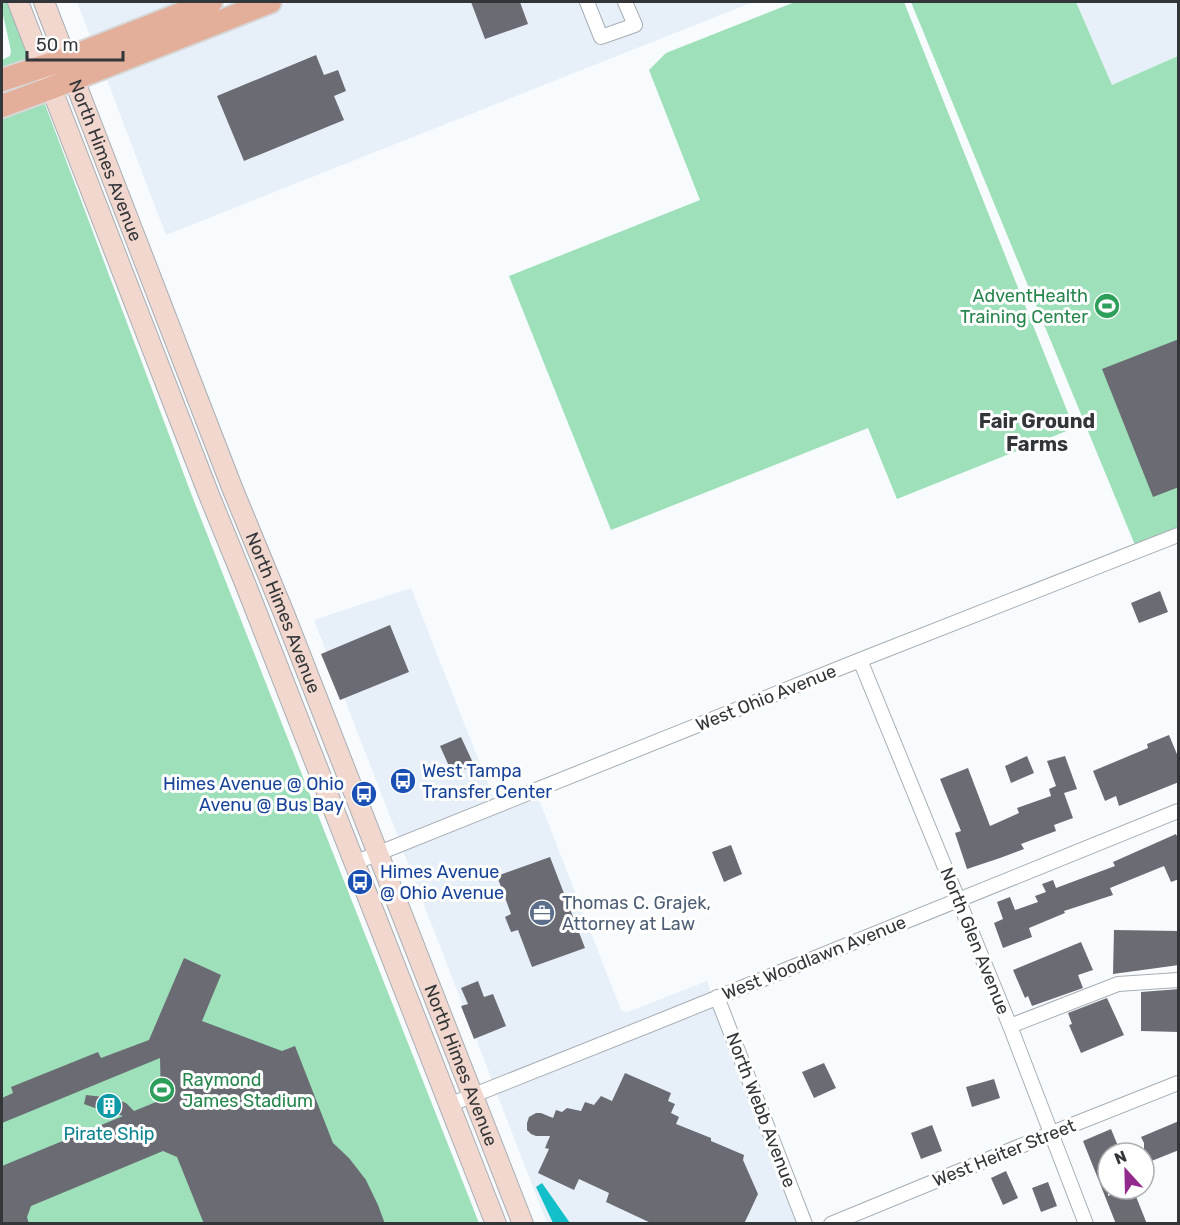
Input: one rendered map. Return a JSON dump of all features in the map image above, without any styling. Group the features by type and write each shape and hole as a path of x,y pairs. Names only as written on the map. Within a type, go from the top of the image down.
{"main road":[{"path":"2,106 51,88 70,69 211,2"},
{"path":"2,80 43,67 70,69 270,2"}],"street":[{"name":"North Himes Avenue","path":"18,2 496,1224"},
{"name":"North Himes Avenue","path":"44,2 233,490 454,1044 458,1061 523,1224"},
{"path":"586,2 601,37 635,25 625,2"},
{"name":"West Ohio Avenue","path":"354,863 860,660 1179,536"},
{"path":"245,583 267,573"},
{"name":"North Glen Avenue","path":"860,660 1010,1026 1086,1224"},
{"name":"West Woodlawn Avenue","path":"450,1105 1179,811"},
{"path":"1010,1026 1118,984 1179,980"},
{"name":"North Webb Avenue","path":"717,998 805,1224"},
{"name":"West Heiter Street","path":"831,1224 1179,1083"}],"shaded area":[{"path":"77,2 190,2 92,41"},
{"path":"290,2 753,2 166,235 105,75"},
{"path":"1076,2 1178,2 1178,56 1112,85"},
{"path":"411,588 494,799 398,837 314,620"},
{"path":"538,797 621,1010 628,1012 707,981 711,992 492,1080 403,851"},
{"path":"713,1007 798,1223 570,1223 536,1187 553,1223 547,1223 497,1094"}],"green space":[{"path":"2,2 7,2 30,63 2,72 2,60 10,56 11,51"},
{"path":"795,2 904,2 1074,428 897,499 868,428 611,530 509,276 700,200 649,70 666,53"},
{"name":"AdventHealth Training Center","path":"911,2 1076,2 1112,85 1178,56 1178,527 1135,545"},
{"path":"43,99 192,496 479,1223 2,1224 2,114"}],"water":[{"path":"542,1183 570,1223 553,1223 536,1187"}],"building":[{"path":"471,2 520,2 528,24 485,39"},
{"path":"316,55 324,75 338,70 346,91 334,96 344,120 244,161 217,96"},
{"path":"1179,339 1179,487 1153,497 1102,369"},
{"path":"1160,591 1168,612 1139,623 1131,603"},
{"path":"390,625 409,672 340,700 321,654"},
{"path":"1169,735 1179,759 1179,782 1119,806 1116,796 1105,801 1093,771 1148,748 1147,744"},
{"path":"461,737 474,765 453,775 440,746"},
{"path":"1027,756 1034,773 1011,783 1005,766"},
{"path":"1065,756 1077,789 1064,793 1073,818 1054,825 1056,831 1021,844 1024,849 967,869 955,833 961,831 940,779 968,768 990,826 1019,813 1017,808 1051,796 1049,789 1056,786 1047,761"},
{"path":"1176,834 1179,841 1179,879 1171,882 1164,866 1110,888 1113,895 1064,911 1065,913 1029,928 1032,937 1003,948 994,923 1003,919 997,902 1010,897 1015,910 1038,902 1035,896 1046,892 1042,884 1053,880 1056,888 1115,866 1113,862"},
{"path":"731,845 742,874 724,882 712,852"},
{"path":"550,857 585,948 532,967 518,930 511,932 505,917 511,914 497,876"},
{"path":"1114,930 1179,931 1179,965 1113,974"},
{"path":"1081,942 1093,970 1078,975 1083,988 1032,1006 1028,996 1025,998 1013,970"},
{"name":"Raymond James Stadium","path":"184,958 221,975 202,1021 282,1051 295,1046 333,1143 349,1158 366,1180 385,1224 204,1224 177,1157 163,1151 31,1206 27,1217 29,1224 2,1224 2,1166 123,1116 84,1104 86,1095 112,1098 126,1103 134,1111 161,1100 160,1058 2,1123 2,1098 13,1093 11,1087 98,1052 101,1058 149,1040"},
{"path":"478,981 484,997 493,994 506,1026 474,1039 461,1006 468,1004 461,988"},
{"path":"1179,989 1179,1032 1141,1031 1141,992"},
{"path":"1107,998 1124,1035 1081,1053 1069,1025 1072,1024 1068,1013"},
{"path":"824,1063 836,1088 814,1098 802,1072"},
{"path":"625,1073 671,1093 668,1101 675,1104 671,1113 679,1117 676,1124 744,1155 743,1160 758,1194 744,1224 653,1224 606,1202 609,1193 579,1179 574,1190 538,1173 549,1149 545,1148 550,1136 531,1134 527,1130 529,1117 541,1113 553,1118 556,1110 562,1112 567,1108 581,1111 585,1102 594,1105 601,1096 612,1101"},
{"path":"994,1079 1000,1098 972,1107 966,1087"},
{"path":"1179,1121 1179,1150 1156,1159 1156,1141 1143,1141 1141,1137"},
{"path":"932,1125 942,1151 921,1159 911,1133"},
{"path":"1111,1129 1116,1141 1096,1141 1096,1174 1083,1141"},
{"path":"1006,1171 1018,1198 1003,1205 991,1178"},
{"path":"1048,1182 1057,1206 1041,1212 1032,1188"},
{"path":"1107,1201 1138,1201 1147,1224 1116,1224"}],"place":[{"name":"AdventHealth Training Center","path":"1107,306"},
{"name":"West Tampa Transfer Center","path":"403,781"},
{"name":"Himes Avenue @ Ohio Avenu @ Bus Bay","path":"364,794"},
{"name":"Himes Avenue @ Ohio Avenue","path":"360,882"},
{"name":"Thomas C. Grajek, Attorney at Law","path":"542,913"},
{"name":"Raymond James Stadium","path":"162,1090"},
{"name":"Pirate Ship","path":"109,1106"}],"district":[{"name":"Fair Ground Farms","path":"1037,432"}]}
